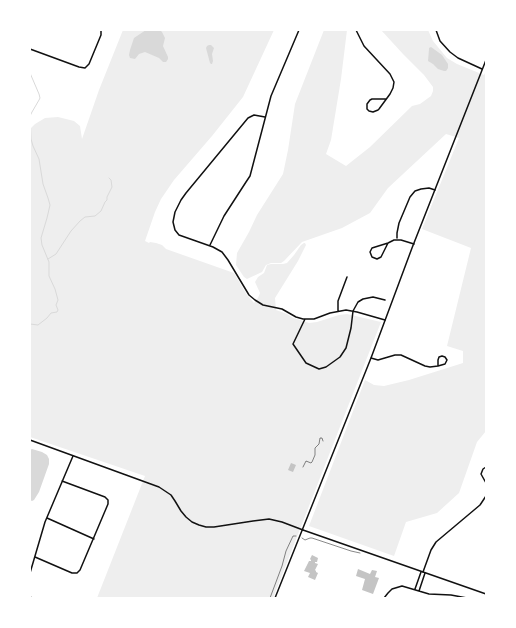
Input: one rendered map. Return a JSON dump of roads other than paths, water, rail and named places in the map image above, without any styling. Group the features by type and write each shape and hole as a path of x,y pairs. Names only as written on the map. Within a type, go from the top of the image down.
{"street":[{"path":"30,49 85,68 89,64 101,34 101,30"},
{"path":"209,246 224,216 250,176 274,88 299,30"},
{"path":"356,30 366,49 393,79 393,88 386,99 377,111 371,112 367,109 367,104 370,100 386,99"},
{"path":"436,30 440,41 450,52 458,58 482,69"},
{"path":"276,598 386,320 434,190 486,60"},
{"path":"265,117 254,115 246,119 186,193 174,215 173,225 175,230 182,236 219,250 226,256 247,292 263,305 282,309 296,317 305,319 314,319 338,311 353,311 386,320"},
{"path":"397,239 399,222 410,196 415,191 421,189 429,188 434,190"},
{"path":"388,243 381,257 377,259 372,257 370,253 372,248 397,239 414,244"},
{"path":"338,311 338,301 347,277"},
{"path":"305,319 293,344 306,363 319,369 326,367 340,357 346,348 353,311 358,302 363,299 373,298 385,300"},
{"path":"371,358 378,360 401,354 429,367 438,366 446,363 447,360 445,357 439,357 438,366"},
{"path":"30,440 159,487 171,495 186,517 192,522 203,526 220,527 270,519 486,594"},
{"path":"30,573 47,518 74,456"},
{"path":"486,467 482,470 481,474 486,483"},
{"path":"35,557 72,573 77,573 80,570 94,539 108,504 108,500 105,497 62,481"},
{"path":"414,590 423,572 431,550 436,542 480,505 486,496"},
{"path":"47,518 94,539"},
{"path":"419,591 423,572"},
{"path":"384,598 390,591 397,587 405,586 433,595 451,595 467,598"}],"waterway":[{"path":"30,73 40,98 30,116 31,139 39,159 43,184 50,205 41,238 42,245 49,262 49,276 58,300 56,305 58,310 57,312 51,313 38,325 30,324"},
{"path":"48,259 56,254 71,231 80,221 85,217 95,216 101,211 112,187 111,180 109,178"}]}
